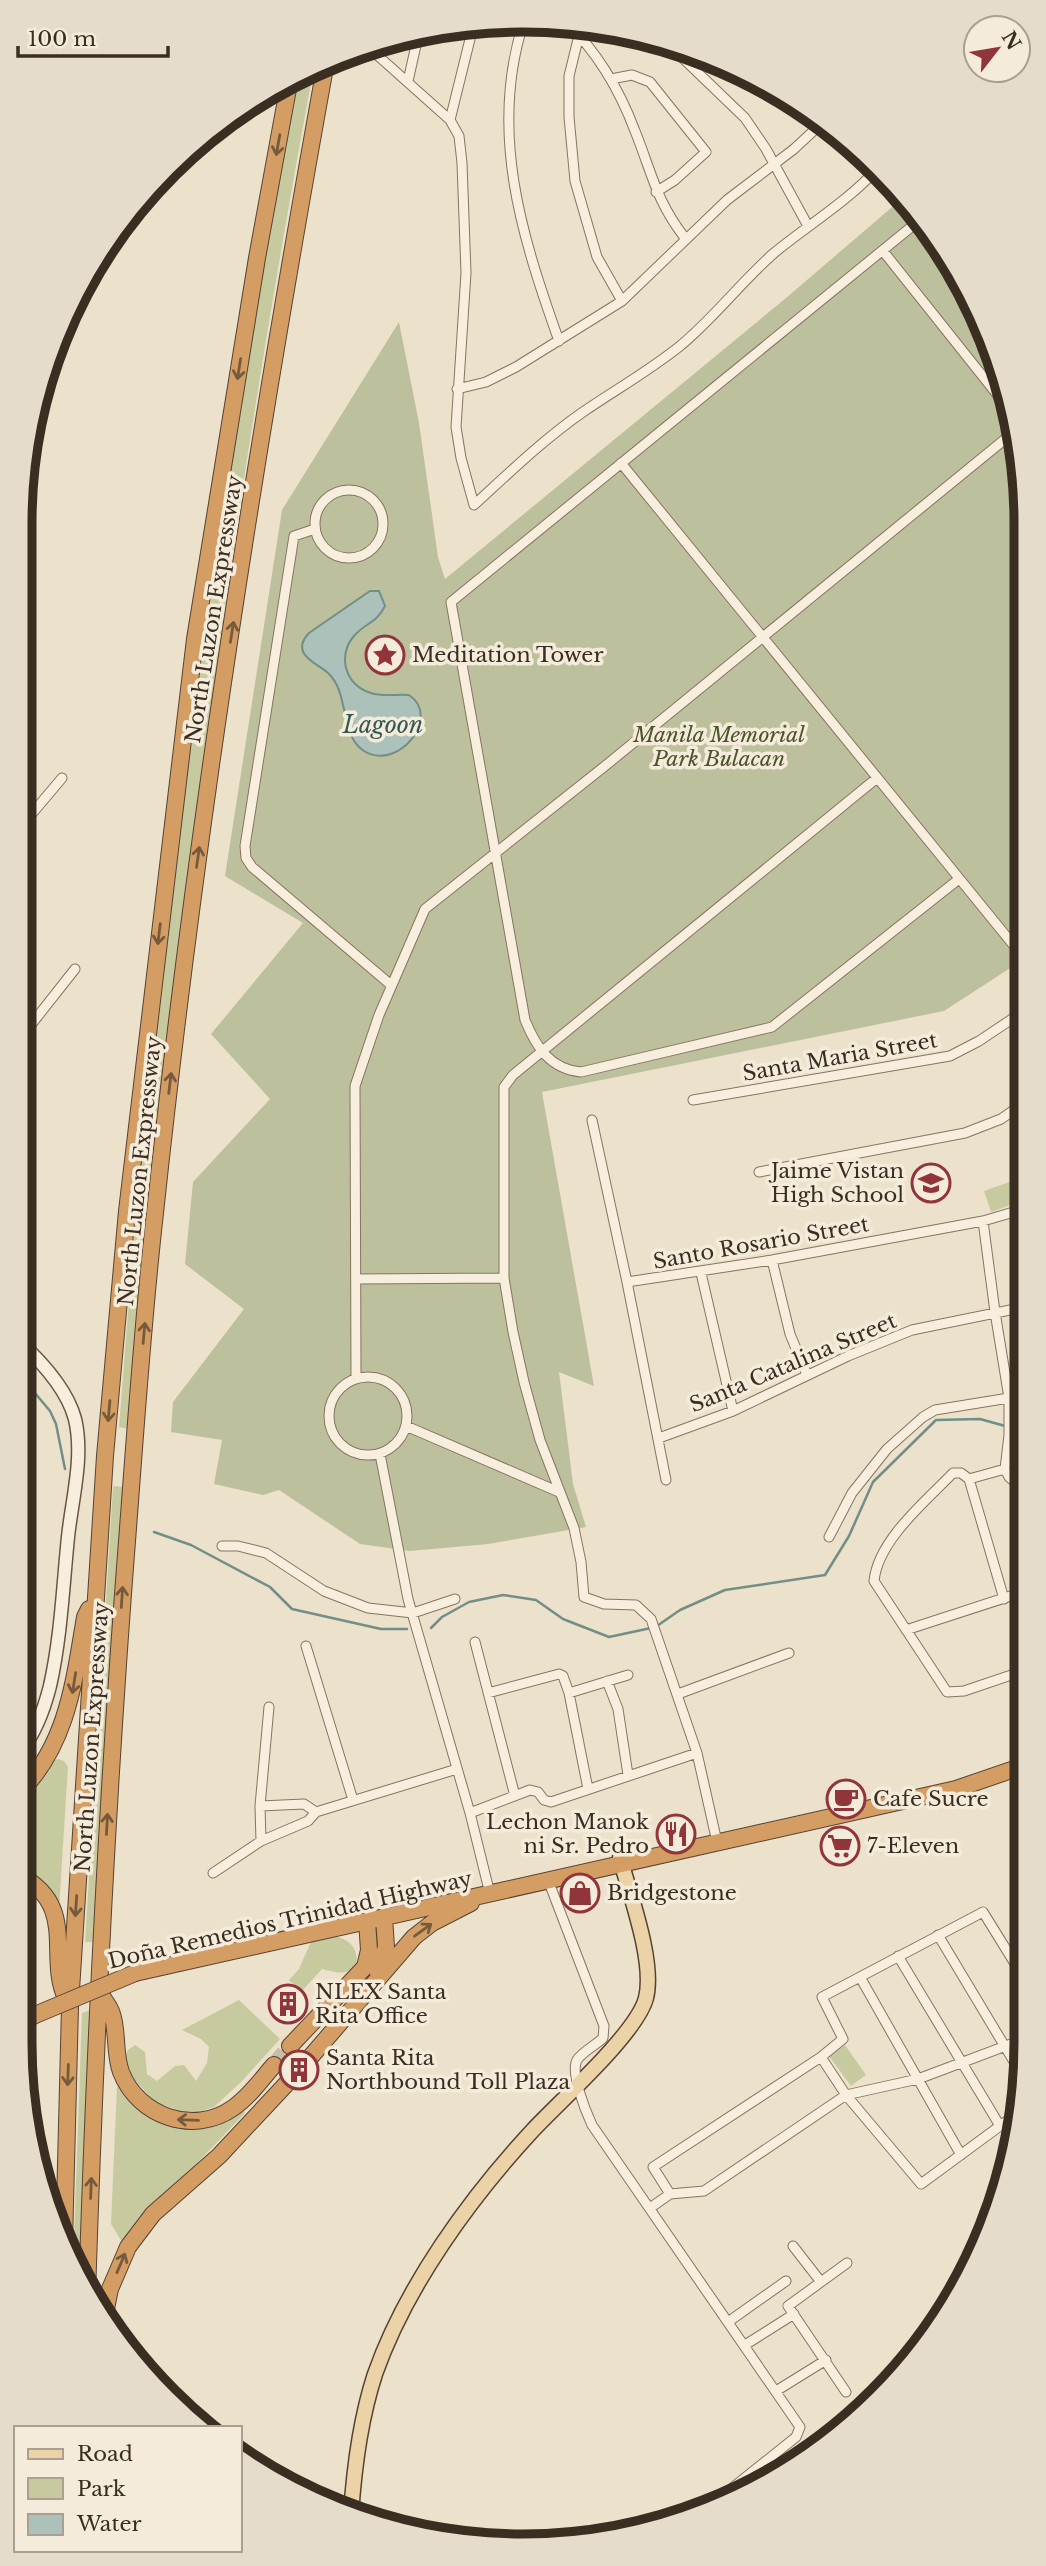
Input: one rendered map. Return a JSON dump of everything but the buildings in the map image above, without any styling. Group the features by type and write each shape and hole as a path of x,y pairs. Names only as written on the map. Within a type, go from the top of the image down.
{"highway":[{"name":"North Luzon Expressway","path":"88,2271 98,1990 113,1720 154,1216 197,859 289,264 324,74"},
{"name":"North Luzon Expressway","path":"65,2219 70,2006 105,1456 127,1211 192,666 255,272 288,92"},
{"path":"32,1779 53,1747 72,1698 85,1617 96,1594"},
{"name":"Doña Remedios Trinidad Highway","path":"32,2017 135,1973 956,1789 1014,1769"},
{"path":"32,1882 48,1901 59,1930 61,1987 70,2006"},
{"path":"307,2061 419,1931 486,1895"},
{"path":"377,1979 386,1947 384,1917"},
{"path":"290,2046 365,1967 369,1950 366,1921"},
{"path":"98,1990 112,2014 116,2055 124,2080 139,2100 157,2113 190,2121 219,2116 241,2102 274,2066"},
{"path":"107,2305 110,2289 128,2247 153,2214 226,2149 290,2080"}],"main road":[{"path":"32,1355 54,1379 68,1401 75,1419 78,1455 50,1687 32,1734"},
{"path":"352,2503 353,2477 365,2409 386,2347 415,2286 493,2177 628,2029 642,2010 648,1972 620,1858"}],"street":[{"path":"521,32 510,75 508,146 519,217 530,259 559,341"},
{"path":"450,120 471,35"},
{"path":"578,35 569,76 569,117 575,181 597,257 621,301"},
{"path":"579,35 611,79 636,134 656,192 671,220 685,238"},
{"path":"408,81 416,43"},
{"path":"377,54 450,120 459,136 466,259 456,427 474,505 536,449 582,413 682,345 759,267 852,194 871,175"},
{"path":"682,59 745,118 808,226"},
{"path":"611,79 632,75 650,82 706,152 675,180 656,192"},
{"path":"457,390 486,382 516,367 621,301 685,238 816,129"},
{"path":"914,225 451,602 525,1020 541,1052 566,1070 581,1072 772,1027 959,878"},
{"path":"883,251 998,395"},
{"path":"356,1377 355,1086 391,985 425,909 763,638 1007,438"},
{"path":"621,463 1014,946"},
{"path":"341,490 358,490 368,495 376,503 383,520 383,530 376,545 364,555 354,558 343,558 328,552 318,540 315,529 316,512 321,502 330,494 341,490"},
{"path":"315,529 294,536 245,846 246,858 252,867 391,985"},
{"path":"32,814 62,778"},
{"path":"717,1842 697,1753 651,1619 636,1605 604,1605 584,1597 582,1562 574,1528 540,1440 524,1382 505,1278 504,1087 513,1075 877,778"},
{"path":"32,1024 75,969"},
{"name":"Santa Maria Street","path":"693,1100 950,1056 1014,1018"},
{"path":"759,1172 965,1133 1001,1119 1014,1110"},
{"path":"592,1121 666,1480"},
{"name":"Santo Rosario Street","path":"627,1282 772,1261 984,1221 1014,1212"},
{"path":"984,1221 1009,1398 1005,1469 1014,1480"},
{"path":"772,1261 790,1334 807,1375"},
{"path":"701,1273 733,1411"},
{"path":"356,1279 505,1278"},
{"name":"Santa Catalina Street","path":"659,1438 733,1411 807,1375 912,1331 1014,1309"},
{"path":"356,1377 380,1378 391,1383 400,1392 408,1414 406,1426 401,1438 392,1448 380,1454 354,1453 342,1446 334,1436 329,1423 329,1410 339,1388 356,1377"},
{"path":"829,1537 852,1493 887,1449 923,1417 935,1410 1009,1398"},
{"path":"406,1426 559,1492"},
{"path":"380,1454 398,1554 470,1813 486,1895"},
{"path":"969,1479 1005,1469"},
{"path":"1004,1599 969,1479 961,1473 953,1473 902,1525 876,1568 874,1581 947,1692 964,1691 1014,1674"},
{"path":"222,1546 238,1546 266,1553 324,1591 368,1608 413,1613 455,1599"},
{"path":"906,1630 1014,1595"},
{"path":"475,1642 515,1796"},
{"path":"306,1646 353,1800"},
{"path":"678,1694 789,1653"},
{"path":"488,1693 559,1674 563,1676 569,1693 588,1789"},
{"path":"569,1693 628,1675"},
{"path":"607,1681 618,1709 628,1775"},
{"path":"261,1841 260,1806 269,1707"},
{"path":"470,1813 535,1790 544,1800 551,1802 697,1753"},
{"path":"213,1873 261,1841 308,1821 316,1812 457,1769"},
{"path":"260,1806 304,1804 316,1812"},
{"path":"548,1880 604,2026 603,2038 578,2059 575,2069 592,2126 800,2427 796,2437 742,2483"},
{"path":"670,2194 653,2167 821,2057 843,2039 822,1997 983,1912 1014,1962"},
{"path":"938,1935 1013,2061"},
{"path":"898,1956 1000,2126"},
{"path":"860,1977 961,2155"},
{"path":"650,2208 670,2194 704,2191 846,2095 918,2079 1014,2043"},
{"path":"821,2057 846,2095 921,2184 1008,2120"},
{"path":"793,2246 821,2282"},
{"path":"846,2392 788,2306 847,2263"},
{"path":"728,2322 786,2281"},
{"path":"745,2345 794,2314"},
{"path":"776,2391 826,2360"}],"green space":[{"path":"312,79 245,472 201,777 172,1016 129,1429 119,1427 142,1135 162,932 233,452 277,179 296,87"},
{"name":"Manila Memorial Park Bulacan","path":"896,203 949,277 988,365 1005,427 1013,491 1014,966 944,1011 542,1092 594,1386 559,1372 573,1484 586,1527 488,1544 410,1551 360,1544 279,1490 263,1495 214,1484 222,1440 171,1432 173,1402 244,1309 185,1264 193,1182 270,1099 211,1034 303,923 225,876 282,510 399,322 419,423 438,557 445,579 786,298"},
{"path":"1014,1180 1014,1204 991,1212 984,1191"},
{"path":"113,1486 125,1487 93,1942 85,1942"},
{"path":"58,1759 64,1761 68,1767 59,1909 32,1882 32,1781 49,1761"},
{"path":"334,1936 352,1945 357,1964 345,1972 322,1969 301,1992 289,1980 299,1969 311,1942"},
{"path":"239,2000 280,2039 214,2107 191,2114 156,2103 132,2077 123,2060 128,2050 135,2045 145,2052 147,2074 157,2081 175,2066 184,2065 196,2081 207,2063 209,2047 201,2039 182,2030"},
{"path":"93,2009 85,2265 74,2242 82,2013"},
{"path":"845,2045 866,2075 851,2086 829,2056"},
{"path":"117,2086 147,2112 176,2126 208,2127 244,2111 245,2113 122,2242 111,2224"}],"water":[{"name":"Lagoon","path":"370,591 379,591 385,606 378,616 358,631 349,644 346,669 355,684 371,693 409,695 418,705 421,716 412,739 390,754 377,756 364,751 356,744 347,725 335,681 307,657 302,647 309,633"}],"waterway":[{"path":"32,1390 50,1411 56,1424 65,1469"},
{"path":"657,1626 680,1610 725,1590 825,1575 849,1536 873,1482 936,1420 980,1419 1005,1426"},
{"path":"154,1532 191,1545 270,1587 292,1609 381,1629 407,1629"},
{"path":"431,1628 442,1617 469,1602 503,1595 536,1600 563,1619 609,1637 651,1628"}],"tunnel":[{"path":"274,2065 290,2046"},
{"path":"290,2080 307,2061"}],"place":[{"name":"Meditation Tower","path":"385,655"},
{"name":"Jaime Vistan High School","path":"931,1183"},
{"name":"Cafe Sucre","path":"846,1799"},
{"name":"Lechon Manok ni Sr. Pedro","path":"676,1834"},
{"name":"7-Eleven","path":"840,1846"},
{"name":"Bridgestone","path":"580,1893"},
{"name":"NLEX Santa Rita Office","path":"288,2004"},
{"name":"Santa Rita Northbound Toll Plaza","path":"299,2070"}]}
